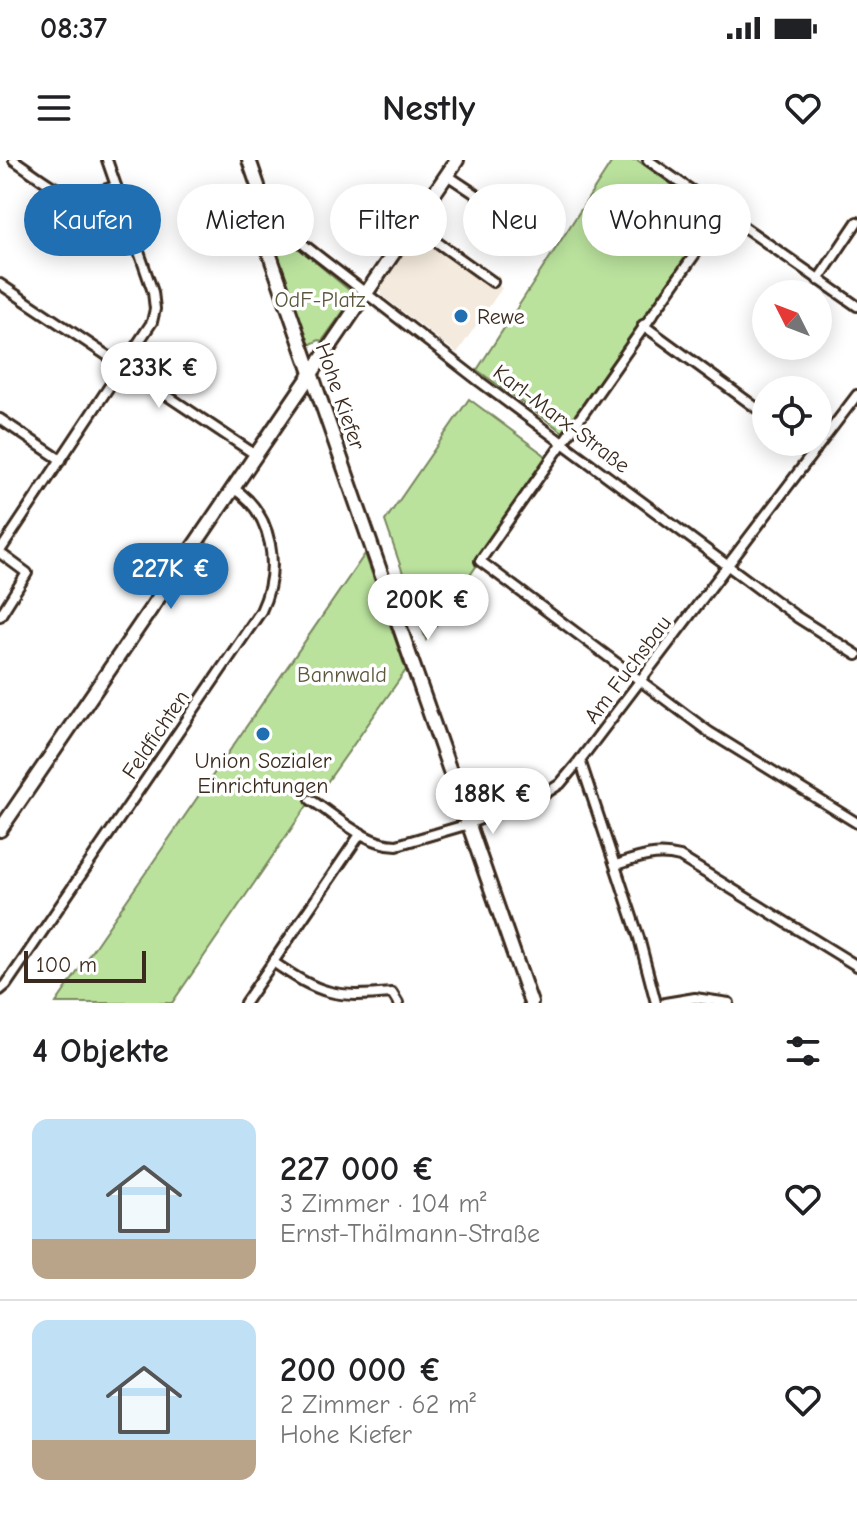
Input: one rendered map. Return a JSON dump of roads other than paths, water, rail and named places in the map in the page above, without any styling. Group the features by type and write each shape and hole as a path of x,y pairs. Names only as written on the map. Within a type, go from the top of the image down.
{"street":[{"path":"14,160 51,184"},
{"path":"107,160 115,184"},
{"name":"Karl-Marx-Straße","path":"249,160 257,184"},
{"path":"441,184 457,160"},
{"path":"648,160 681,184"},
{"path":"447,175 463,186"},
{"path":"751,233 818,280 857,222"},
{"path":"447,249 493,282"},
{"name":"Karl-Marx-Straße","path":"314,252 728,566 797,617 857,655"},
{"path":"0,616 27,573 0,552 148,330 155,309 153,292 140,256"},
{"name":"Hohe Kiefer","path":"270,256 397,617 402,622 531,1003"},
{"path":"0,830 392,256"},
{"path":"693,256 480,561 709,732 857,823"},
{"path":"0,284 256,455"},
{"path":"832,289 857,306"},
{"path":"643,325 752,405"},
{"name":"Am Fuchsbau","path":"832,428 857,395"},
{"path":"0,419 61,460"},
{"name":"Am Fuchsbau","path":"311,800 379,843 397,845 470,824 551,791 580,760 811,456"},
{"name":"Feldfichten","path":"0,990 85,871 265,604 272,575 267,534 254,508 233,488"},
{"path":"580,760 639,938 656,1003"},
{"path":"245,1003 361,833"},
{"path":"616,865 649,854 664,853 680,857 857,966"},
{"path":"273,962 300,980 332,993 364,997 392,993 398,1003"},
{"path":"665,1003 695,998 729,1003"}],"place":[{"name":"Rewe","path":"461,316"},
{"name":"Union Sozialer Einrichtungen","path":"263,734"}],"park label":[{"name":"OdF-Platz","path":"320,299"},
{"name":"Bannwald","path":"342,674"}]}
